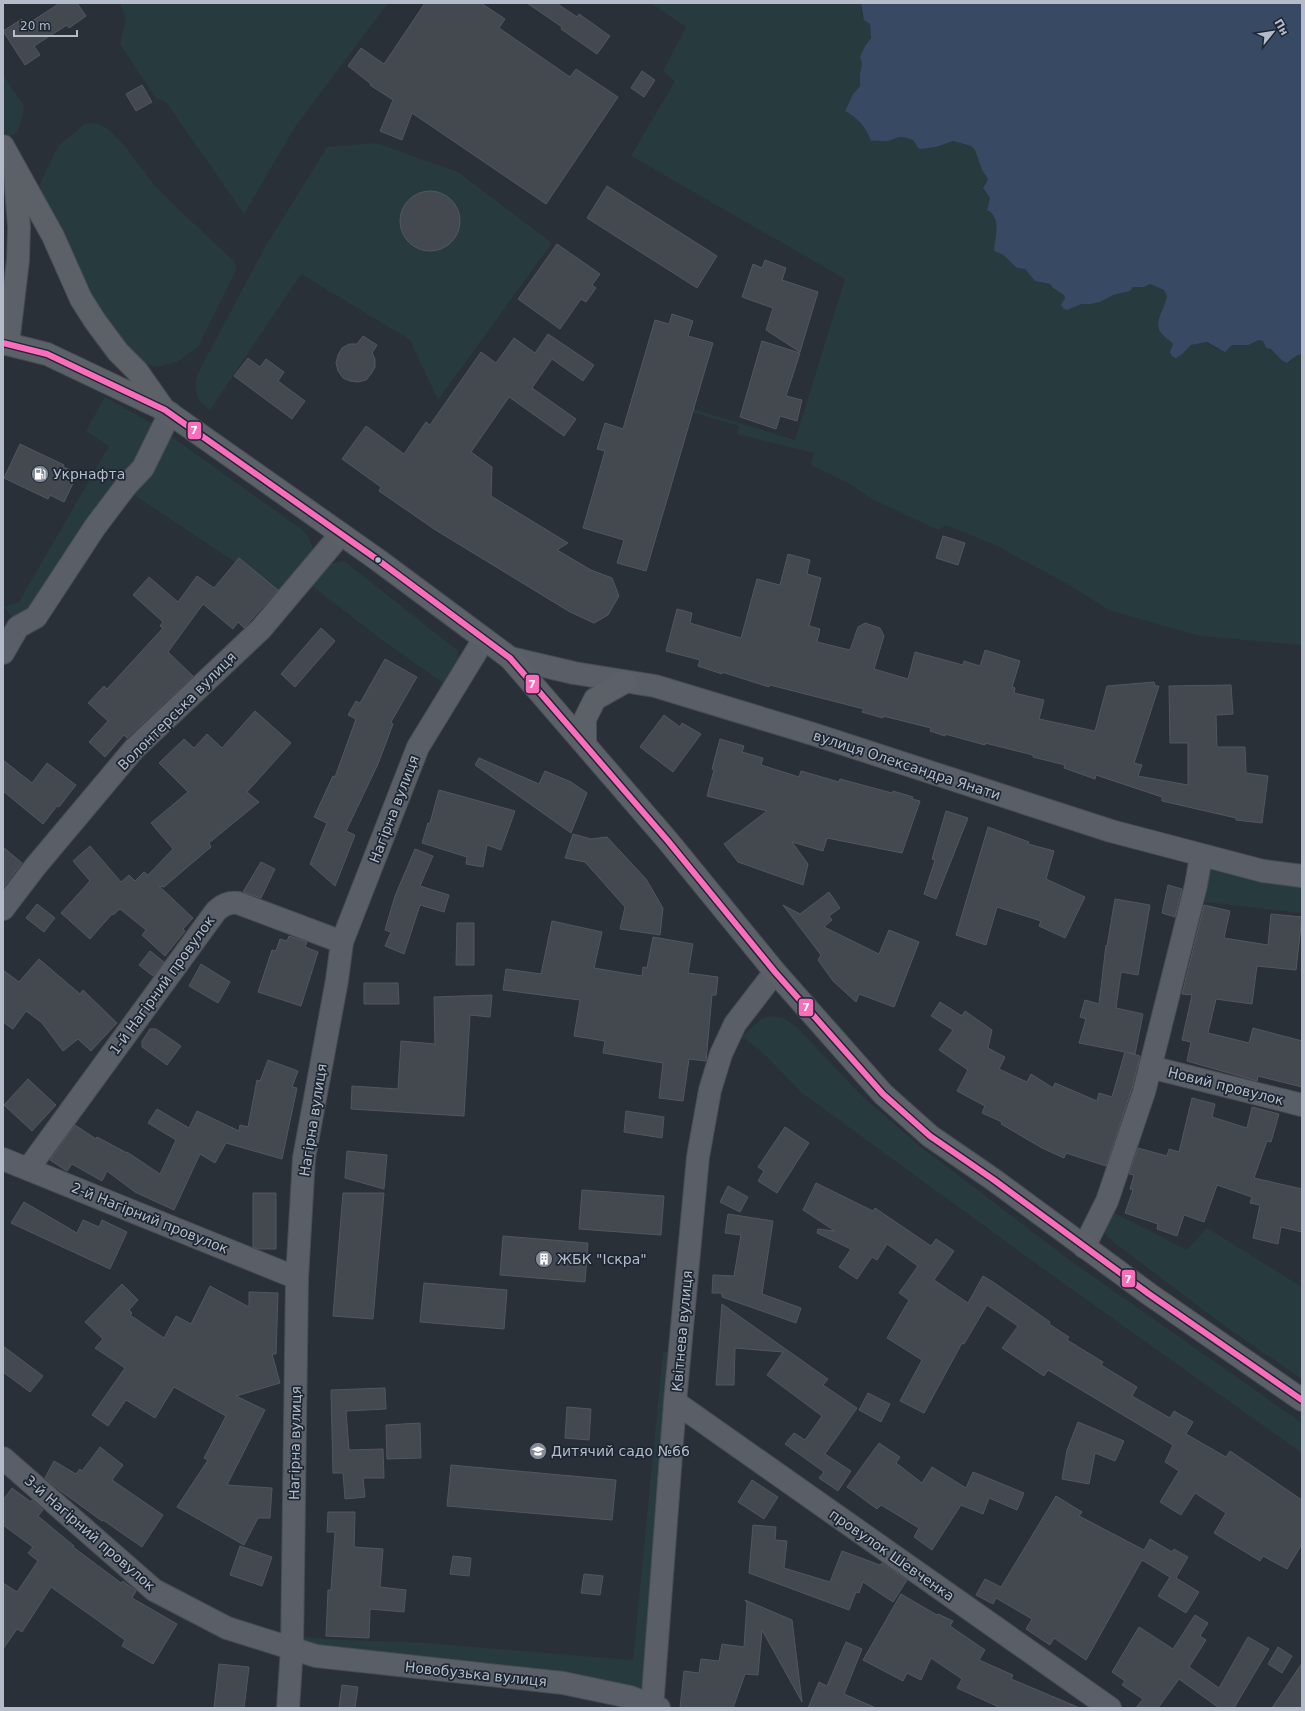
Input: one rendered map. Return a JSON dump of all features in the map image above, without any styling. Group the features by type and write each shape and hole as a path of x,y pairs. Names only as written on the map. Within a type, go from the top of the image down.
{"main road":[{"path":"3,146 53,236 81,300 118,352 137,371 168,412"},
{"path":"14,167 19,227 18,260 6,344 47,354 168,412 341,534 510,658 668,841 775,972 883,1094 924,1131 1149,1294 1302,1400"},
{"path":"585,744 585,719 595,699 625,682"}],"street":[{"path":"3,653 16,629 36,617 95,527 126,486 143,468 168,412"},
{"name":"Волонтерська вулиця","path":"3,909 34,867 134,750 261,629 341,534"},
{"name":"Нагірна вулиця","path":"288,1708 292,1648 297,1278 304,1158 337,980 342,942 418,747 484,639"},
{"name":"вулиця Олександра Янати","path":"510,658 574,673 655,686 813,734 1111,831 1201,856 1263,871 1302,876"},
{"path":"1084,1246 1107,1201 1144,1092 1196,885 1201,856"},
{"name":"1-й Нагірний провулок","path":"28,1169 216,912 224,905 230,902 238,903 342,942"},
{"name":"Квітнева вулиця","path":"654,1707 675,1402 698,1157 710,1090 721,1054 735,1024 775,972"},
{"name":"Новий провулок","path":"1150,1067 1302,1105"},
{"name":"2-й Нагірний провулок","path":"3,1159 297,1278"},
{"name":"провулок Шевченка","path":"675,1402 1110,1708"},
{"name":"3-й Нагірний провулок","path":"3,1458 154,1590 227,1628 292,1648"},
{"name":"Новобузька вулиця","path":"292,1648 316,1656 563,1683 630,1697 654,1707"}],"green space":[{"path":"120,3 388,3 295,127 244,214 166,102 156,98 120,44 126,19"},
{"path":"651,3 861,3 862,15 870,24 871,38 860,57 862,64 860,86 853,94 845,111 861,123 867,131 871,141 888,141 905,137 913,140 918,148 921,149 936,147 953,141 971,146 975,150 982,170 988,179 983,185 984,191 990,198 987,208 988,211 993,214 997,224 996,252 1002,254 1017,268 1025,269 1035,281 1051,285 1064,295 1064,309 1067,310 1082,304 1100,302 1113,295 1130,291 1132,287 1144,287 1150,284 1164,290 1168,296 1166,304 1161,312 1163,335 1173,344 1170,352 1181,355 1189,347 1198,343 1207,344 1217,349 1236,344 1251,343 1259,340 1263,341 1265,346 1288,363 1296,356 1302,354 1302,645 1200,636 1108,610 1073,587 997,546 946,525 938,530 870,498 848,483 811,465 814,453 737,434 739,426 692,412 693,409 795,440 845,279 631,156 675,81 663,71 686,27"},
{"path":"3,75 24,106 23,116 19,128 13,135 6,135 3,129"},
{"path":"98,123 115,136 130,152 157,188 234,262 236,270 198,347 177,362 156,367 141,362 100,317 37,190 58,146 85,124"},
{"path":"376,143 458,172 552,243 438,400 410,340 301,274 210,410 202,403 197,395 197,375 264,249 327,147"},
{"path":"105,397 158,427 34,613 13,618 4,607 19,602 109,446 86,431"},
{"path":"165,432 300,528 307,535 313,547 311,557 280,592 239,558 235,562 128,491"},
{"path":"344,561 458,651 458,665 446,685 378,637 311,585 328,564"},
{"path":"1209,870 1302,886 1302,913 1195,901"},
{"path":"771,1016 784,1018 797,1027 862,1096 921,1147 1071,1261 1302,1423 1302,1453 1049,1273 802,1093 761,1051 742,1037 761,1019"},
{"path":"1109,1210 1187,1250 1207,1228 1302,1287 1302,1379 1226,1327 1107,1237 1102,1228"},
{"path":"663,1352 671,1353 644,1690 638,1692 305,1647 298,1636 322,1639 425,1643 633,1660"}],"water":[{"path":"861,3 1302,3 1302,354 1296,356 1287,363 1271,349 1266,348 1263,341 1259,340 1248,345 1232,345 1225,352 1207,342 1191,345 1176,358 1172,356 1170,352 1173,344 1163,335 1158,326 1158,321 1167,296 1164,290 1150,284 1144,287 1133,287 1130,291 1113,295 1100,302 1082,304 1067,310 1064,309 1061,305 1065,298 1064,295 1053,288 1050,284 1035,281 1025,269 1017,268 1002,254 994,250 996,222 992,213 987,210 990,198 983,188 988,179 982,170 975,150 971,146 953,141 936,147 921,149 918,148 913,140 905,137 888,141 871,141 867,131 861,123 845,111 853,94 860,86 862,64 860,57 871,38 870,24 864,20"}],"building":[{"path":"60,3 77,3 86,16 69,28 67,25 34,46 40,55 25,65 3,31 22,19 26,25"},
{"path":"425,3 481,3 505,19 499,28 570,77 576,69 618,97 546,204 412,113 402,140 380,131 393,100 370,85 371,84 348,66 361,48 384,64"},
{"path":"527,3 556,3 577,17 579,14 610,36 597,54 561,29 562,27"},
{"path":"642,71 655,80 644,97 631,88"},
{"path":"142,85 152,102 136,111 126,94"},
{"path":"607,186 717,256 697,288 587,218"},
{"path":"430,191 446,196 451,200 455,205 460,221 455,237 451,242 446,246 430,251 414,246 409,242 405,237 400,221 405,205 409,200 414,196"},
{"path":"557,244 600,274 592,285 596,288 586,302 581,299 560,329 518,299"},
{"path":"765,260 786,268 782,280 818,292 800,352 766,330 773,308 742,297 753,264 762,268"},
{"path":"672,314 693,321 688,336 713,343 646,571 617,563 624,540 583,528 605,451 597,449 605,423 623,429 655,320 669,324"},
{"path":"548,334 594,365 583,381 552,359 532,388 576,419 564,436 509,397 471,452 492,467 491,496 568,543 557,550 591,570 612,578 619,596 608,615 594,623 570,612 434,529 379,491 381,487 342,459 366,426 404,454 426,422 430,425 481,352 496,363 514,338 535,353"},
{"path":"363,336 377,345 372,353 375,359 375,367 366,380 358,382 350,381 343,378 338,371 336,363 338,355 342,348 349,344 357,344"},
{"path":"762,341 800,353 786,396 802,400 797,421 780,416 776,429 740,417"},
{"path":"248,358 260,367 266,359 284,372 278,381 305,401 292,419 234,376"},
{"path":"20,444 64,465 63,467 78,473 64,502 50,495 48,499 4,478"},
{"path":"943,536 965,543 958,565 936,558"},
{"path":"788,554 810,560 807,574 821,578 809,626 820,629 817,642 850,650 858,627 865,623 880,628 884,636 874,669 908,679 915,652 963,665 964,661 980,666 985,650 1020,661 1012,687 1015,688 1014,693 1044,700 1039,719 1095,731 1107,686 1154,682 1155,686 1159,686 1134,763 1142,765 1138,776 1188,785 1188,743 1170,743 1169,686 1231,685 1233,714 1216,715 1217,747 1245,747 1246,773 1268,776 1262,823 1236,820 1236,818 1162,801 1162,797 1096,775 1095,779 1064,768 1065,765 1033,757 1033,755 985,743 985,745 945,734 945,736 930,731 931,728 862,712 864,709 770,685 769,687 722,672 722,674 698,666 700,660 666,651 677,609 692,613 690,623 741,638 757,579 780,585"},
{"path":"239,558 278,590 244,628 238,622 233,629 203,604 168,652 193,676 127,738 124,735 105,757 89,742 108,721 88,703 104,686 107,689 163,628 160,626 163,622 133,595 149,577 178,602 197,576 214,588"},
{"path":"321,628 335,641 295,687 281,674"},
{"path":"385,659 417,677 391,722 393,724 378,764 346,831 355,835 335,886 310,864 327,823 314,817 333,776 335,777 356,719 348,715 356,701 360,703"},
{"path":"255,711 291,743 247,792 259,802 209,843 211,847 164,887 159,886 193,918 183,929 185,931 165,956 142,935 146,930 120,909 113,915 112,914 90,939 61,913 90,881 73,861 90,846 121,882 129,875 135,881 144,872 148,875 173,849 151,823 188,792 159,763 184,739 194,748 207,734 222,748"},
{"path":"664,715 680,727 682,723 701,734 673,772 640,747"},
{"path":"720,739 744,746 742,752 763,758 761,765 799,777 801,771 839,782 840,779 892,793 893,791 913,797 912,799 920,801 902,853 827,838 823,851 792,842 808,864 803,885 738,862 724,844 767,811 707,796"},
{"path":"479,758 539,784 545,771 571,782 587,793 571,833 475,765"},
{"path":"3,760 32,783 47,763 76,785 59,807 57,806 43,824 3,791"},
{"path":"439,790 515,811 501,850 487,845 483,867 466,864 467,857 422,843 428,823 430,823"},
{"path":"946,811 968,818 936,899 924,894 935,860 932,859"},
{"path":"988,827 1029,842 1028,844 1054,851 1046,879 1085,897 1065,938 1039,926 1041,921 997,907 986,945 956,935"},
{"path":"573,834 591,839 607,837 646,879 663,908 660,935 620,929 625,907 585,862 565,858"},
{"path":"3,847 22,863 3,888"},
{"path":"415,849 433,856 420,886 449,895 444,912 420,905 404,954 385,946 391,932 385,930 395,896"},
{"path":"261,862 275,869 261,898 243,892"},
{"path":"1168,885 1182,889 1175,917 1162,913"},
{"path":"829,892 840,908 829,916 832,920 824,927 879,954 889,930 919,942 894,1007 859,994 856,1002 833,981 818,960 821,955 783,905 800,914"},
{"path":"1115,899 1150,905 1138,975 1121,972 1116,1008 1143,1014 1135,1054 1127,1052 1140,1056 1132,1088 1106,1166 1066,1153 1064,1158 1042,1148 1001,1124 1002,1122 982,1113 985,1106 957,1091 968,1070 939,1050 953,1030 931,1016 940,1002 962,1016 965,1011 992,1030 988,1048 1005,1057 999,1069 1027,1082 1031,1074 1053,1088 1055,1083 1097,1101 1099,1093 1112,1097 1125,1052 1079,1043 1086,1019 1080,1017 1085,1000 1099,1004 1106,945 1107,946"},
{"path":"37,904 55,918 44,932 26,918"},
{"path":"1204,905 1230,911 1224,938 1268,945 1271,914 1302,917 1296,970 1257,966 1252,1004 1216,999 1208,1033 1249,1043 1253,1028 1302,1041 1302,1087 1258,1076 1257,1081 1187,1061 1191,1042 1182,1040 1192,995 1182,994"},
{"path":"552,921 602,932 594,968 642,976 643,967 647,968 653,937 693,944 688,973 718,977 716,995 712,995 706,1061 689,1059 683,1101 659,1098 663,1063 603,1053 605,1041 574,1036 580,1000 503,990 506,969 541,974"},
{"path":"457,923 474,923 474,965 456,965"},
{"path":"289,936 307,942 305,947 318,952 301,1006 258,992 272,950 276,951 280,939 287,941"},
{"path":"150,951 164,962 153,976 139,965"},
{"path":"39,959 80,994 83,990 117,1023 91,1051 78,1039 63,1051 42,1023 26,1011 13,1029 3,1022 3,970 19,982"},
{"path":"201,964 230,982 218,1003 189,986"},
{"path":"364,983 398,983 399,1004 364,1004"},
{"path":"492,995 490,1017 470,1015 464,1116 351,1109 352,1086 398,1089 401,1041 435,1044 434,997"},
{"path":"150,1029 156,1029 181,1046 167,1065 142,1047 142,1041"},
{"path":"268,1060 298,1071 292,1087 297,1088 282,1159 226,1143 215,1163 200,1154 174,1210 135,1192 107,1171 102,1181 72,1164 67,1171 50,1160 75,1125 96,1139 97,1137 127,1152 160,1174 176,1140 148,1123 157,1109 189,1128 197,1111 239,1131 240,1125 248,1127 257,1080 260,1081"},
{"path":"28,1079 56,1105 32,1131 4,1105"},
{"path":"1192,1098 1215,1104 1212,1117 1247,1128 1252,1107 1279,1114 1271,1142 1267,1141 1254,1178 1302,1189 1302,1232 1281,1227 1278,1244 1253,1238 1260,1205 1250,1203 1252,1197 1217,1185 1204,1222 1184,1215 1177,1236 1157,1229 1158,1224 1125,1213 1133,1190 1130,1189 1134,1175 1129,1174 1138,1148 1167,1156 1169,1149 1179,1152"},
{"path":"626,1111 664,1117 662,1138 624,1132"},
{"path":"785,1127 809,1143 777,1193 758,1181 764,1171 758,1167"},
{"path":"347,1151 387,1155 384,1189 345,1178"},
{"path":"816,1183 873,1211 875,1208 931,1246 936,1239 954,1251 934,1280 968,1303 983,1276 1050,1322 1049,1324 1069,1337 1067,1340 1103,1362 1101,1365 1137,1387 1132,1396 1170,1418 1174,1411 1193,1422 1186,1434 1226,1457 1230,1451 1302,1500 1302,1544 1287,1569 1263,1556 1260,1561 1214,1533 1226,1513 1195,1493 1181,1515 1160,1502 1179,1471 1165,1462 1173,1445 1048,1370 1044,1376 1002,1348 1018,1326 987,1305 964,1344 962,1343 924,1413 900,1401 922,1360 887,1338 909,1300 899,1293 918,1266 887,1244 877,1260 872,1257 857,1279 839,1267 851,1249 817,1233 818,1229 835,1231 803,1210"},
{"path":"728,1186 748,1197 740,1212 720,1202"},
{"path":"582,1190 664,1196 661,1235 579,1229"},
{"path":"253,1193 276,1193 276,1249 259,1249 253,1247"},
{"path":"343,1193 384,1193 373,1319 333,1316"},
{"path":"24,1202 77,1233 83,1220 99,1227 102,1220 127,1232 110,1269 11,1223"},
{"path":"728,1214 773,1221 762,1294 801,1308 796,1323 722,1297 722,1293 712,1293 713,1275 734,1276 741,1235 725,1233"},
{"path":"503,1236 588,1243 585,1282 500,1275"},
{"path":"424,1283 507,1290 504,1329 420,1322"},
{"path":"122,1284 138,1300 129,1310 132,1313 130,1315 164,1338 176,1316 191,1324 210,1286 249,1307 249,1292 278,1293 276,1354 272,1354 280,1383 236,1396 265,1410 227,1485 272,1488 270,1518 258,1518 244,1545 177,1507 208,1460 204,1458 226,1416 174,1387 155,1418 126,1400 108,1426 92,1415 125,1368 95,1348 103,1339 85,1322"},
{"path":"722,1304 828,1379 823,1385 857,1408 825,1454 851,1471 838,1491 819,1478 824,1472 785,1444 794,1433 805,1440 822,1416 767,1375 783,1352 735,1348 734,1385 716,1385"},
{"path":"3,1346 43,1376 30,1392 3,1372"},
{"path":"385,1388 386,1409 346,1411 349,1450 383,1449 384,1478 363,1478 365,1497 345,1499 343,1473 333,1473 331,1390"},
{"path":"868,1393 890,1404 881,1422 859,1410"},
{"path":"567,1407 591,1409 589,1440 565,1438"},
{"path":"1078,1422 1124,1441 1115,1461 1095,1453 1089,1484 1062,1479 1067,1450"},
{"path":"420,1423 421,1458 387,1459 386,1425"},
{"path":"879,1443 900,1457 896,1463 922,1483 932,1467 966,1488 973,1472 1024,1493 1017,1510 989,1498 983,1514 961,1505 932,1550 914,1537 919,1528 881,1505 877,1509 847,1487"},
{"path":"100,1447 123,1465 112,1480 163,1515 142,1547 103,1520 102,1521 45,1478 54,1461 76,1474 80,1469 82,1471"},
{"path":"451,1465 616,1480 612,1520 447,1506"},
{"path":"752,1480 778,1497 764,1519 738,1502"},
{"path":"12,1488 31,1502 32,1500 43,1510 38,1516 74,1546 73,1547 121,1583 123,1581 136,1591 132,1598 177,1624 153,1664 122,1646 125,1640 51,1587 22,1632 17,1629 3,1649 3,1583 17,1592 38,1561 28,1553 33,1547 3,1525 3,1500"},
{"path":"1056,1496 1082,1512 1079,1516 1144,1550 1150,1539 1172,1552 1174,1549 1188,1557 1176,1578 1199,1592 1186,1613 1158,1596 1170,1577 1142,1560 1086,1660 1054,1638 1050,1645 1026,1629 1032,1619 996,1598 993,1604 976,1595 985,1579 1001,1587"},
{"path":"328,1512 355,1512 354,1547 383,1549 380,1587 406,1590 404,1612 370,1609 369,1638 326,1636 328,1590 331,1590 335,1532 327,1532"},
{"path":"753,1525 776,1527 775,1540 787,1541 784,1568 830,1582 842,1551 880,1565 882,1563 907,1580 893,1602 863,1582 859,1593 856,1592 849,1610 749,1573"},
{"path":"240,1546 272,1557 262,1586 230,1575"},
{"path":"453,1556 471,1558 469,1576 450,1574"},
{"path":"584,1574 603,1576 600,1595 581,1593"},
{"path":"901,1594 937,1615 938,1614 953,1621 950,1626 985,1650 979,1660 1013,1675 1011,1679 1080,1708 1001,1708 957,1688 962,1679 931,1658 921,1680 907,1673 903,1681 863,1660"},
{"path":"745,1600 792,1620 802,1702 762,1630 758,1675 745,1674 733,1708 680,1708 684,1671 699,1673 701,1659 719,1661 722,1644 744,1647 747,1603"},
{"path":"1195,1615 1208,1623 1200,1636 1206,1640 1189,1667 1219,1688 1248,1637 1269,1649 1234,1708 1219,1708 1179,1679 1158,1708 1136,1708 1143,1699 1122,1685 1125,1681 1112,1672 1139,1627 1173,1649"},
{"path":"846,1642 862,1649 844,1694 876,1708 808,1708 819,1682 827,1686"},
{"path":"1278,1647 1292,1656 1282,1673 1268,1664"},
{"path":"1302,1663 1302,1708 1272,1708"},
{"path":"219,1664 249,1667 244,1708 214,1708"},
{"path":"342,1685 358,1687 355,1708 339,1708"}],"transit line":[{"name":"7","path":"3,343 47,354 165,410 378,560 510,658 668,841 775,972 883,1094 930,1136 994,1180 1149,1294 1302,1400"}],"place":[{"name":"Укрнафта","path":"40,474"},
{"name":"ЖБК \"Іскра\"","path":"544,1259"},
{"name":"Дитячий садо №66","path":"538,1451"}]}
